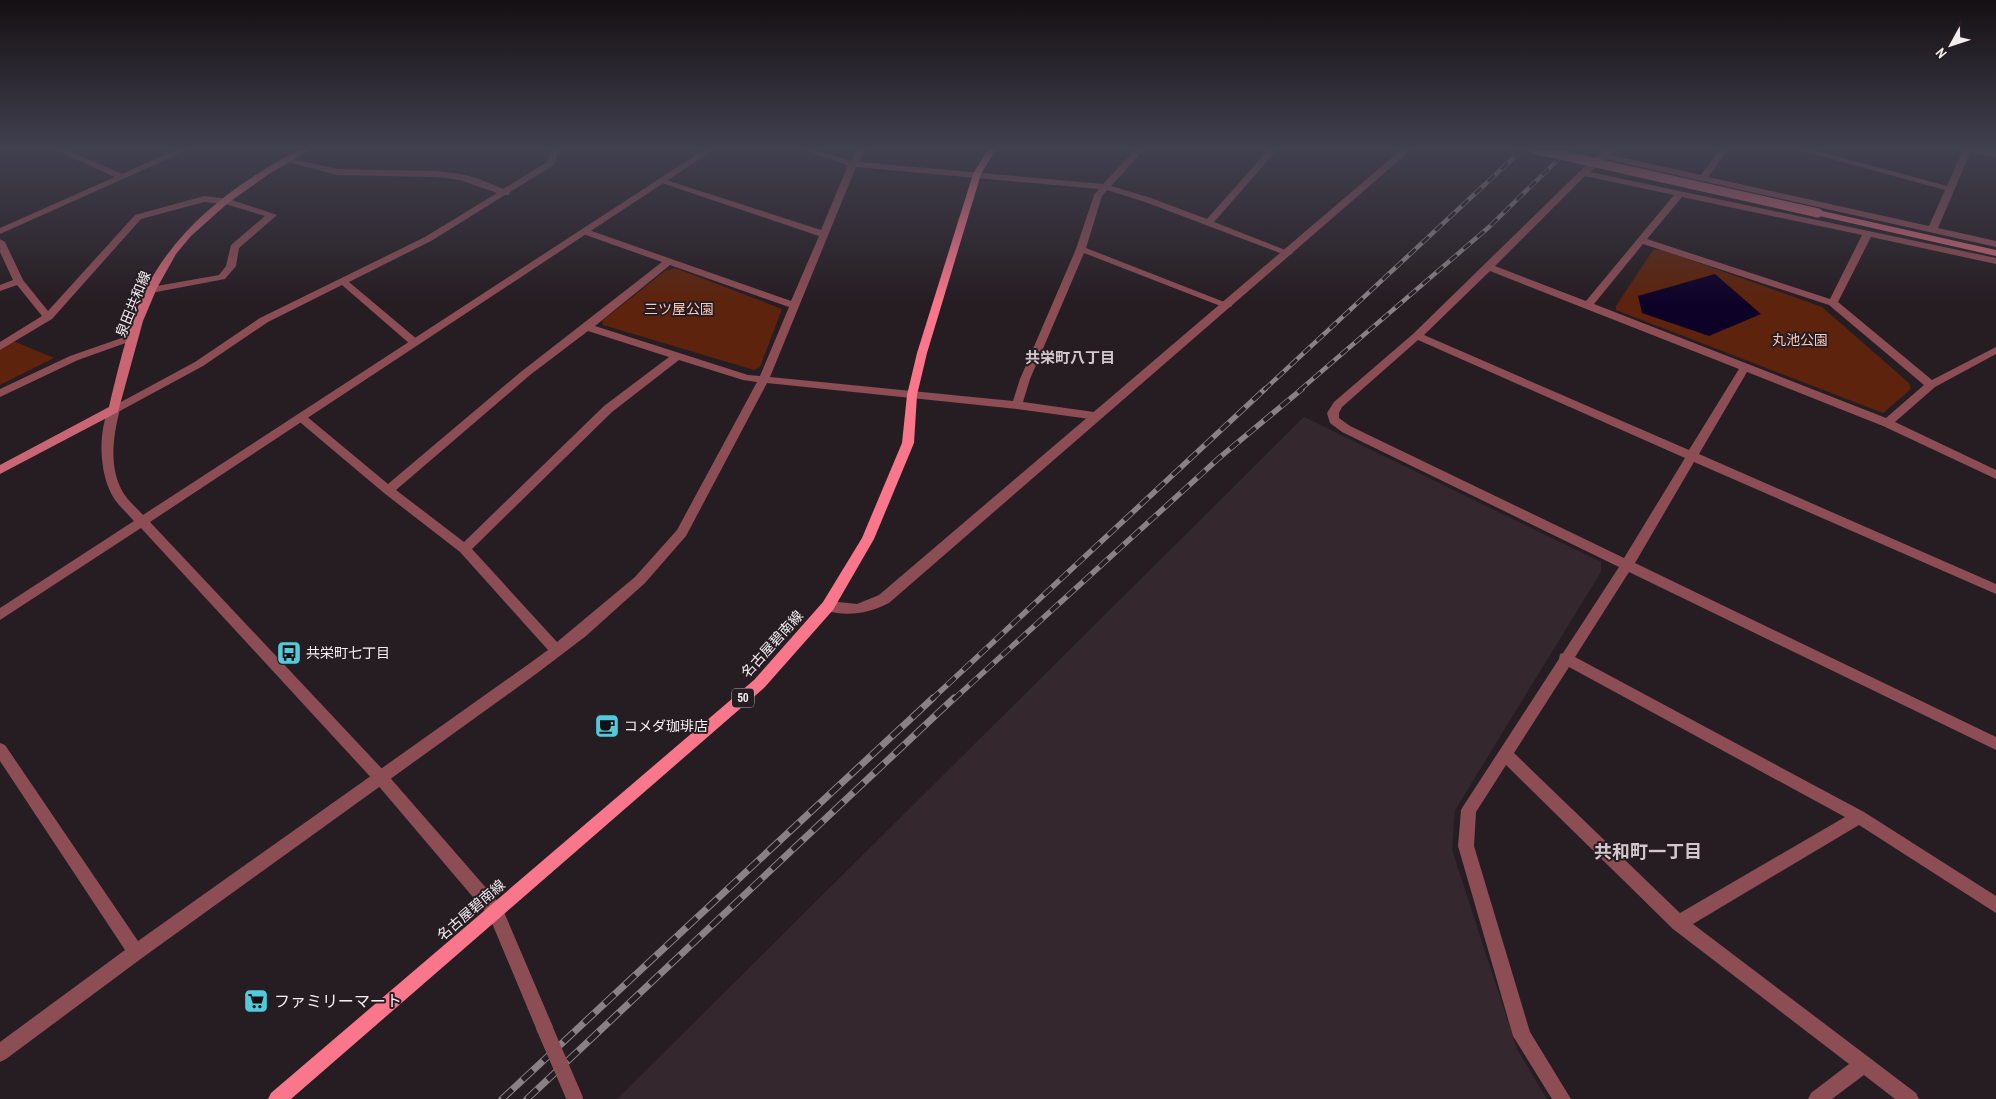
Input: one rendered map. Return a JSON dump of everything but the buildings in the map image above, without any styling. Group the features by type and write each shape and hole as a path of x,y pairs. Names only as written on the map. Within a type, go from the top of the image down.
{"main road":[{"name":"名古屋碧南線","path":"277,1099 759,684 828,606 868,538 908,442 912,395 922,353 969,200"},
{"path":"1761,200 1996,253"},
{"name":"泉田共和線","path":"114,409 133,337 151,290 161,270 186,236 226,201"},
{"path":"1,468 114,409"}],"street":[{"path":"0,231 69,200"},
{"path":"0,346 48,317 138,217 196,200"},
{"path":"151,290 222,277 231,266 234,247 272,215 221,200"},
{"path":"494,200 428,240 264,320 199,364 114,409 108,432 106,452 111,480 120,498 381,778 495,911 575,1099"},
{"path":"0,615 144,522 414,342 635,200"},
{"path":"719,200 823,234"},
{"path":"0,1053 136,952 582,632 640,580 682,533 763,381 837,200"},
{"path":"1017,405 1025,379 1081,249 1096,200"},
{"path":"1149,200 1288,252"},
{"path":"1208,223 1229,200"},
{"path":"828,606 851,610 866,609 884,599 1349,200"},
{"path":"1556,200 1490,268 1338,406 1333,413 1334,420 1346,429 1996,744"},
{"path":"1588,305 1674,200"},
{"path":"1714,200 1996,261"},
{"path":"1798,200 1996,244"},
{"path":"1932,230 1945,200"},
{"path":"586,232 795,306"},
{"path":"1832,303 1868,233"},
{"path":"1642,240 1832,303 1931,385"},
{"path":"0,242 19,281 48,317"},
{"path":"1081,249 1227,305"},
{"path":"388,490 526,372 587,328 668,261"},
{"path":"1490,268 1887,423 1996,475"},
{"path":"0,288 19,281"},
{"path":"344,282 414,342"},
{"path":"587,328 747,378 763,381 1017,405 1096,416"},
{"path":"1417,336 1996,589"},
{"path":"0,393 74,358 133,337"},
{"path":"1887,423 1931,385 1996,350"},
{"path":"464,549 608,409 677,356"},
{"path":"1562,1099 1522,1036 1466,846 1469,810 1565,658 1627,565 1746,367"},
{"path":"301,418 388,490 464,549 556,650"},
{"path":"1565,658 1859,817 1996,905"},
{"path":"0,749 136,952"},
{"path":"1505,754 1679,923 1910,1099"},
{"path":"1679,923 1859,817"},
{"path":"1817,1099 1863,1064"}],"shaded area":[{"path":"1715,274 1761,314 1709,336 1642,313 1638,296"},
{"path":"1304,417 1601,562 1601,572 1455,810 1452,850 1517,1049 1547,1099 617,1099"}],"green space":[{"name":"丸池公園","path":"1653,250 1663,250 1822,307 1909,383 1911,389 1883,413 1616,310 1616,306"},
{"name":"三ツ屋公園","path":"675,268 782,309 760,367 754,370 603,325 602,321 665,271"},
{"path":"11,340 54,358 0,385 0,346"}],"railway":[{"path":"1264,390 1468,200"},
{"path":"1300,390 1489,227 1516,200"},
{"path":"931,700 1265,389"},
{"path":"953,700 1219,458 1302,389"},
{"path":"502,1099 933,698"},
{"path":"527,1099 954,698"}],"place":[{"name":"共栄町七丁目","path":"289,653"},
{"name":"コメダ珈琲店","path":"607,726"},
{"name":"ファミリーマート","path":"256,1001"}],"district":[{"name":"共栄町八丁目","path":"1070,357"},
{"name":"共和町一丁目","path":"1648,851"}]}
